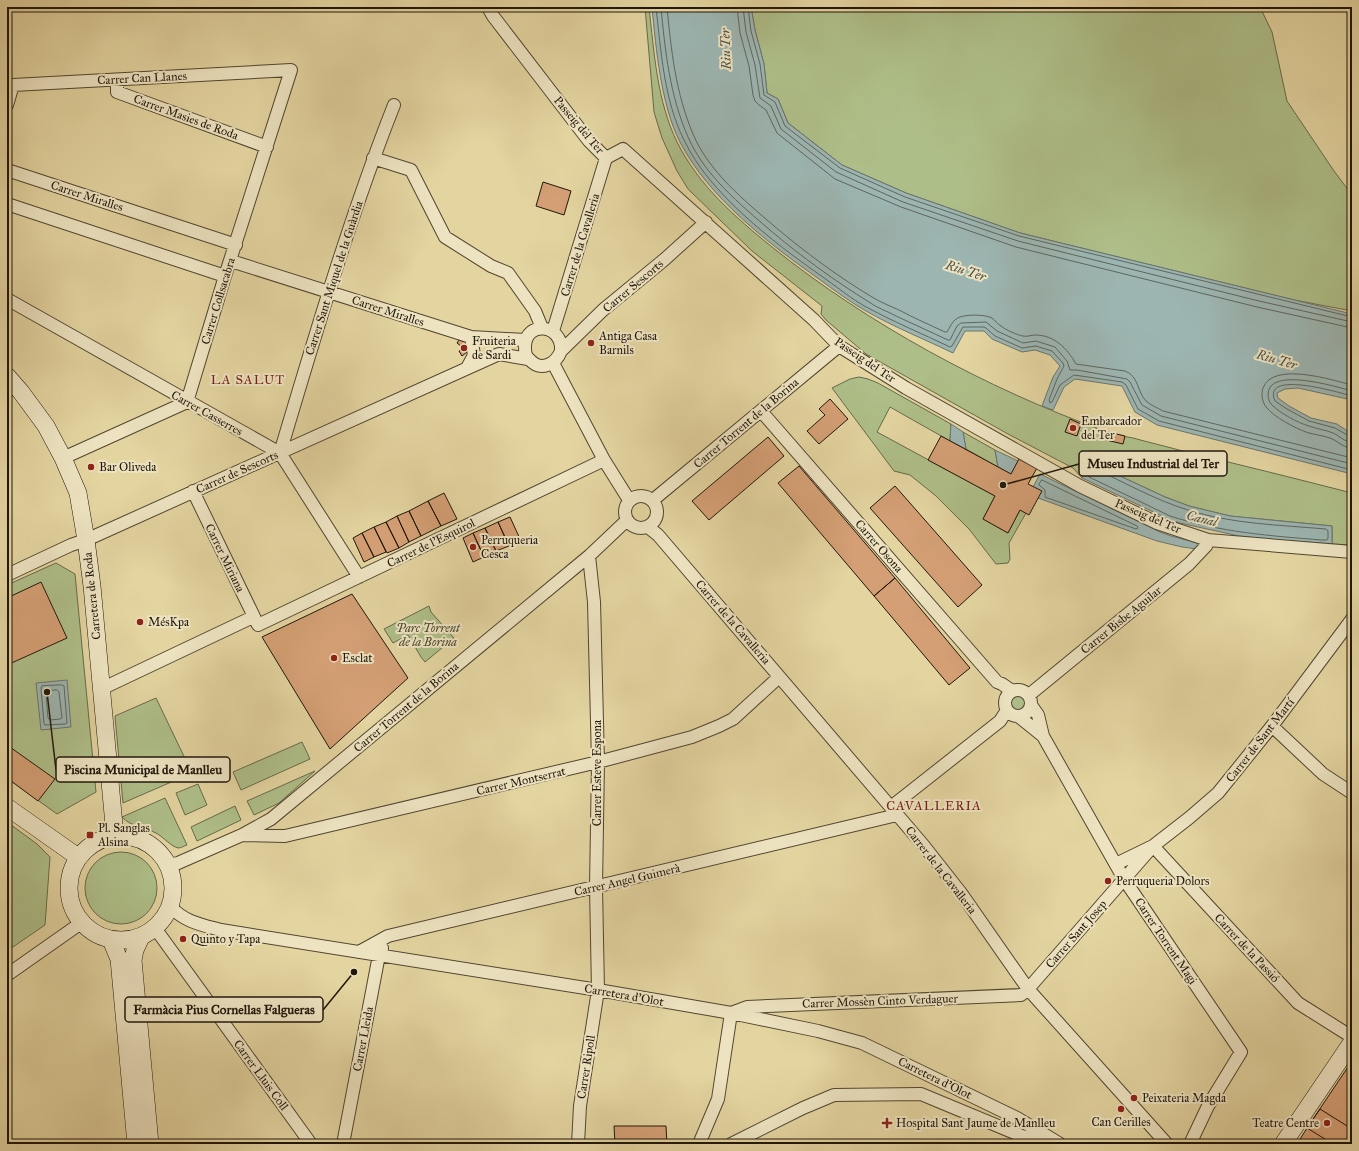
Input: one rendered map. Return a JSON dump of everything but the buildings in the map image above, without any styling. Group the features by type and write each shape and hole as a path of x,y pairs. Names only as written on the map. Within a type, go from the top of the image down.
{"street":[{"name":"Passeig del Ter","path":"488,7 493,16 589,141 606,158 622,149 706,222 814,320 839,346 906,388 1080,486 1157,523 1208,540 1352,552"},
{"name":"Carrer Can Llanes","path":"7,105 13,85 291,70"},
{"name":"Carrer Collsacabra","path":"187,402 225,276 291,70"},
{"name":"Carrer Masies de Roda","path":"117,80 118,92 267,147"},
{"name":"Carrer Sant Miquel de la Guàrdia","path":"280,453 328,291 373,158 394,105"},
{"path":"373,158 411,170 445,237 491,266 508,273 548,330 560,340 561,351 553,363 547,366 533,363 528,359 525,353 525,340 537,329 548,330"},
{"name":"Carrer de la Cavalleria","path":"548,330 606,158"},
{"name":"Carrer Miralles","path":"7,170 236,245"},
{"path":"7,204 225,276"},
{"name":"Carrer Sescorts","path":"561,351 603,310 665,259 706,222"},
{"name":"Carrer Miralles","path":"231,261 470,337 525,340"},
{"name":"Carrer Casserres","path":"7,299 187,402 280,453 359,577"},
{"path":"467,368 474,355 470,337"},
{"name":"Carrer Torrent de la Borina","path":"653,500 839,346"},
{"name":"Carrer de Sescorts","path":"7,575 499,354 528,359"},
{"path":"553,363 604,460 629,500"},
{"name":"Carretera de Roda","path":"7,376 46,426 64,458 78,493 92,586 115,836"},
{"path":"64,458 187,402"},
{"name":"Carrer Osona","path":"761,411 997,682 1012,691"},
{"name":"Carrer de l'Esquirol","path":"255,621 359,577 604,460"},
{"name":"Carrer Miriana","path":"193,491 255,621"},
{"path":"638,496 644,496 653,500 657,510 657,515 652,524 648,527 634,527 627,520 624,512 629,500 638,496"},
{"name":"Carrer Torrent de la Borina","path":"168,865 178,863 242,835 272,819 589,556 627,520"},
{"name":"Carrer de la Cavalleria","path":"648,527 658,535 924,846 960,893 1028,989 1167,1144"},
{"name":"Carrer Bisbe Aguilar","path":"1030,700 1190,564 1206,546 1208,540"},
{"name":"Carrer Esteve Espona","path":"589,556 594,602 598,762 596,887 598,990"},
{"name":"Carrer de Sant Martí","path":"1124,879 1153,846 1218,793 1272,726 1352,620"},
{"path":"101,688 255,621"},
{"name":"Carrer Montserrat","path":"242,835 284,836 598,762 692,737 733,719 779,677"},
{"name":"Carrer Osona","path":"997,682 998,689 1010,709"},
{"path":"1021,690 1030,700 1027,713 1010,709 1007,695 1012,691 1021,690"},
{"name":"Carrer Torrent Magi","path":"1030,700 1038,715 1043,736 1124,879 1241,1052 1208,1106 1190,1144"},
{"path":"894,811 1000,721 1010,709"},
{"name":"Carrer Torrent Magi","path":"1010,709 1043,736"},
{"path":"1272,726 1323,774 1352,793"},
{"path":"7,807 78,857"},
{"name":"Carrer Angel Guimerà","path":"359,952 388,936 596,887 894,811"},
{"path":"148,933 125,941 111,940 97,935 81,923 69,900 68,886 71,871 78,857 86,848 97,841 115,836 126,836 143,840 158,850 168,865 172,878 173,893 170,906 164,918 148,933 135,950 133,960 150,1144"},
{"name":"Carrer de Sant Martí","path":"1116,864 1153,846"},
{"name":"Carrer de la Passió","path":"1153,846 1298,1003 1352,1037"},
{"name":"Carrer Sant Josep","path":"1028,989 1124,879"},
{"name":"Carretera d'Olot","path":"170,906 178,915 194,923 221,930 598,990 731,1013 818,1031 862,1043 1017,1118 1059,1144"},
{"path":"7,975 81,923"},
{"name":"Carrer Lluis Coll","path":"148,933 310,1144"},
{"name":"Carrer Lleida","path":"343,1144 379,955 388,936"},
{"path":"111,940 119,959 136,1144"},
{"name":"Carrer Mossèn Cinto Verdaguer","path":"731,1013 748,1007 1021,995 1028,989"},
{"name":"Carrer Ripoll","path":"578,1144 580,1106 598,990"},
{"path":"699,1144 718,1099 731,1013"},
{"path":"1283,1144 1352,1042"},
{"path":"731,1144 803,1108 834,1095 921,1094 1022,1136 1059,1144"}],"green space":[{"path":"645,7 649,7 657,76 665,110 677,142 696,173 707,187 731,212 772,247 809,275 888,328 930,352 1015,395 1113,434 1352,493 1352,545 1332,544 1332,526 1230,516 1189,506 1165,497 1090,462 1082,478 1073,468 1008,434 866,354 826,320 821,314 822,306 752,251 688,189 677,171 662,138 654,112"},
{"path":"751,7 1260,7 1272,32 1287,101 1352,195 1352,311 1294,300 1020,233 906,193 842,165 788,123 778,99 767,93 764,64 755,30"},
{"path":"859,377 878,383 951,424 950,441 890,407 877,432 995,496 983,519 1008,533 1020,510 1026,513 1009,543 1010,559 1008,563 996,564 969,529 936,496 910,475 894,471 832,388 850,379"},
{"path":"963,432 995,450 998,467 966,449"},
{"path":"56,563 75,574 96,792 57,814 7,778 7,585"},
{"name":"Parc Torrent de la Borina","path":"429,606 431,612 454,638 425,662 408,635 393,643 384,629"},
{"path":"1018,696 1023,698 1025,703 1023,708 1018,710 1013,708 1011,703 1013,698"},
{"path":"156,698 192,773 123,803 115,716"},
{"path":"302,742 310,759 241,790 233,772"},
{"path":"315,771 279,803 254,815 247,801"},
{"path":"198,784 207,805 185,815 176,793"},
{"path":"165,798 187,845 178,848 170,844 156,833 134,825 122,817"},
{"path":"235,806 241,820 197,841 191,827"},
{"path":"7,822 37,844 50,857 45,925 7,951"},
{"path":"121,852 141,858 151,868 157,888 151,908 141,918 121,924 101,918 91,908 85,888 91,868 101,858"}],"water":[{"name":"Riu Ter","path":"652,7 751,7 755,30 764,64 767,93 778,99 788,123 842,165 906,193 1020,233 1352,314 1352,400 1298,388 1285,389 1277,393 1278,398 1289,406 1311,418 1337,424 1352,434 1352,474 1157,425 1135,412 1122,386 1075,379 1064,387 1053,410 1042,406 1053,377 1060,366 1050,355 1035,350 1022,352 992,339 984,331 965,331 953,353 887,322 848,300 760,235 706,182 692,162 680,142 668,111 660,76"},
{"path":"951,424 963,432 966,449 950,441"},
{"path":"995,450 1018,461 1011,474 998,467"},
{"name":"Canal","path":"1090,462 1165,497 1189,506 1230,516 1332,526 1332,544 1239,536 1168,519 1082,478"},
{"path":"1040,474 1160,532 1198,543 1197,549 1157,541 1038,498 1033,487"},
{"path":"67,680 71,727 41,730 36,683"}],"place":[{"name":"Antiga Casa Barnils","path":"591,343"},
{"name":"Fruiteria de Sardi","path":"464,348"},
{"name":"Embarcador del Ter","path":"1073,428"},
{"name":"Bar Oliveda","path":"91,467"},
{"name":"Museu Industrial del Ter","path":"1003,485"},
{"name":"Perruqueria Cesca","path":"473,547"},
{"name":"MésKpa","path":"140,622"},
{"name":"Esclat","path":"334,658"},
{"name":"Piscina Municipal de Manlleu","path":"47,692"},
{"name":"Pl. Sanglas Alsina","path":"90,835"},
{"name":"Perruqueria Dolors","path":"1108,881"},
{"name":"Quinto y Tapa","path":"183,939"},
{"name":"Farmàcia Pius Cornellas Falgueras","path":"354,972"},
{"name":"Peixateria Magda","path":"1134,1098"},
{"name":"Can Cerilles","path":"1121,1109"},
{"name":"Hospital Sant Jaume de Manlleu","path":"887,1123"},
{"name":"Teatre Centre","path":"1327,1123"}],"district":[{"name":"LA SALUT","path":"248,379"},
{"name":"CAVALLERIA","path":"934,805"}]}
